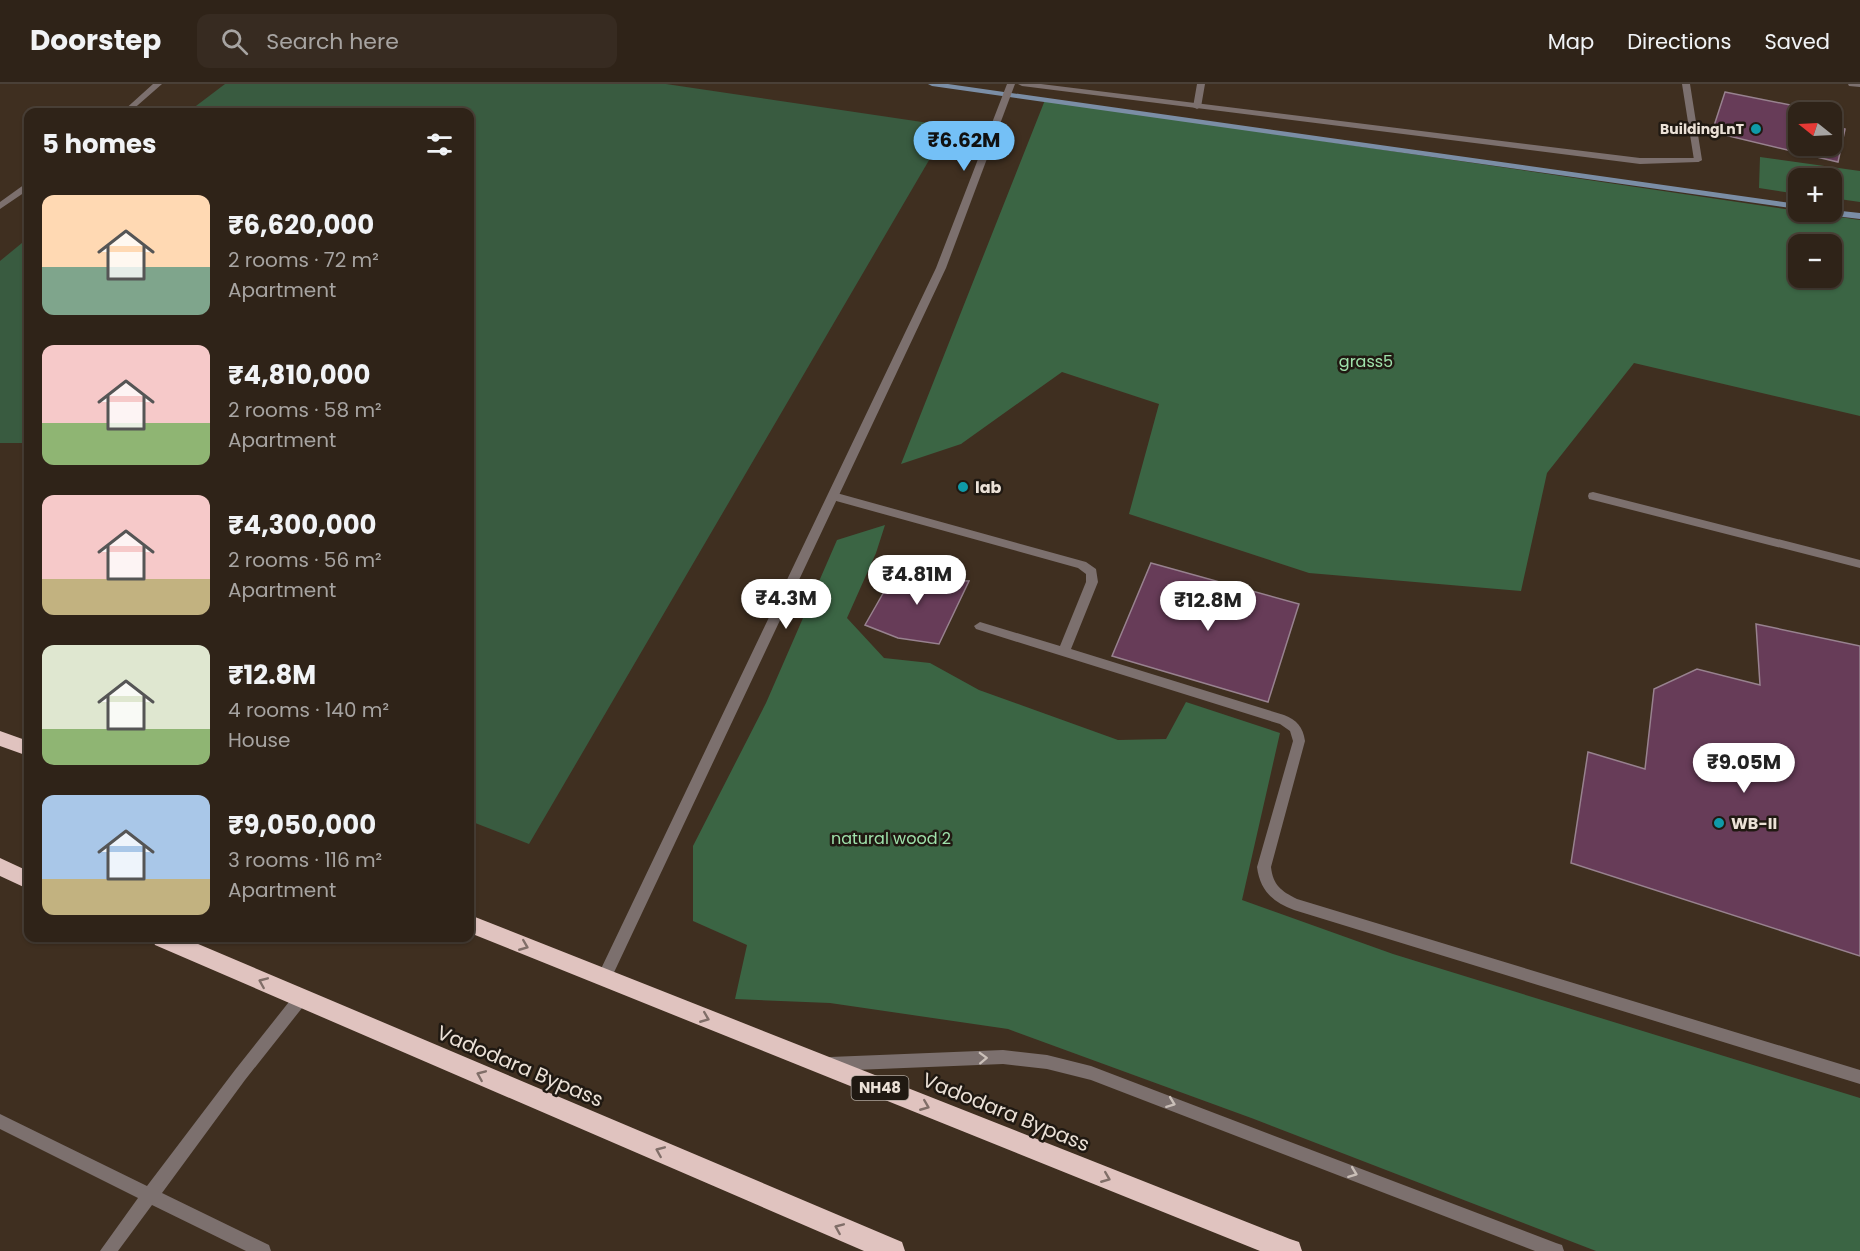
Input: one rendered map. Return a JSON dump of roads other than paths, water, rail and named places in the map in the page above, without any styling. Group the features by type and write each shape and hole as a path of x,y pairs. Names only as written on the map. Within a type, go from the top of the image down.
{"highway":[{"path":"0,738 24,747"},
{"path":"0,867 24,878"},
{"name":"Vadodara Bypass","path":"474,926 1290,1251"},
{"name":"Vadodara Bypass","path":"171,942 893,1251"}],"street":[{"path":"131,108 158,84"},
{"path":"604,978 941,268 1011,84"},
{"path":"1022,84 1640,161 1698,160 1686,84"},
{"path":"1197,107 1201,84"},
{"path":"1852,84 1860,86"},
{"path":"0,206 24,189"},
{"path":"833,496 1082,565 1092,572 1092,582 1064,651"},
{"path":"1593,496 1860,564"},
{"path":"980,626 1294,725 1299,741 1264,867 1265,884 1275,895 1294,904 1860,1077"},
{"path":"108,1251 301,998"},
{"path":"820,1064 1003,1057 1047,1062 1091,1073 1556,1251"},
{"path":"0,1121 263,1251"}],"waterway":[{"path":"932,84 1788,206"},
{"path":"1842,214 1860,216"}],"place":[{"name":"BuildingLnT","path":"1756,129"},
{"name":"lab","path":"963,487"},
{"name":"WB-II","path":"1719,823"}],"park label":[{"name":"grass5","path":"1366,361"},
{"name":"natural wood 2","path":"891,838"}]}
